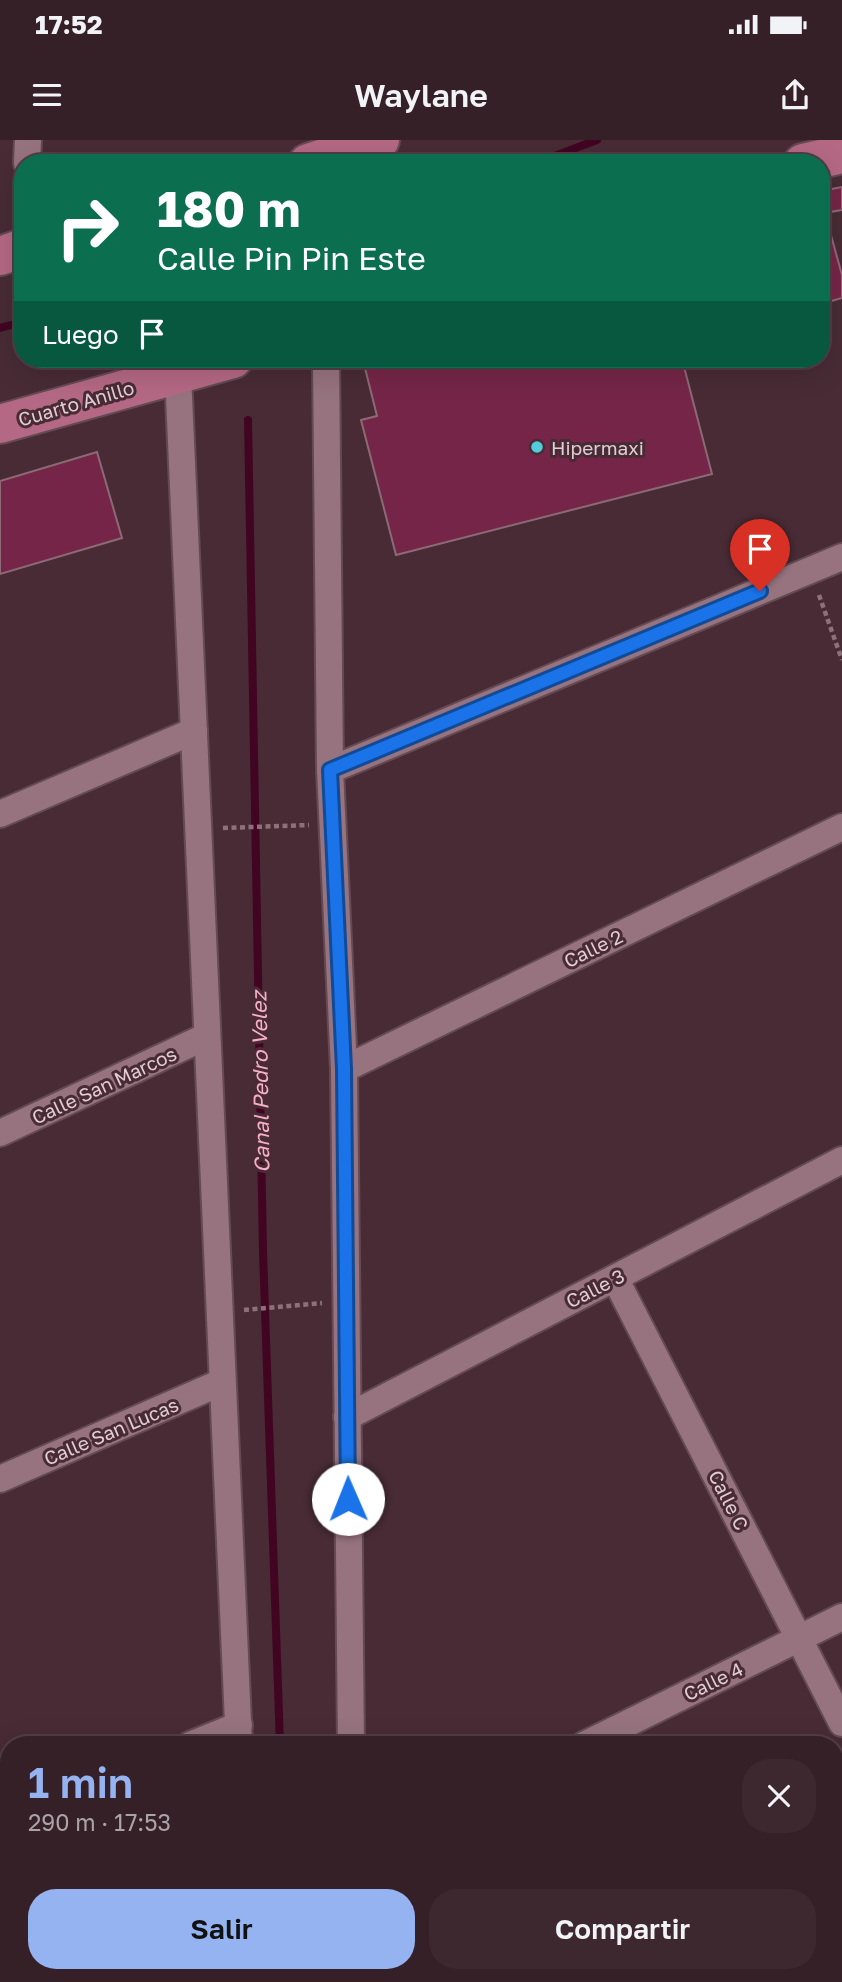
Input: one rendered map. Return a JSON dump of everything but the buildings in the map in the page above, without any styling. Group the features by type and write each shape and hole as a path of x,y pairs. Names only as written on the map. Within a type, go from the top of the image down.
{"highway":[{"path":"332,154 359,144"},
{"name":"Cuarto Anillo","path":"0,424 200,368"}],"street":[{"path":"326,368 330,770 344,1069 351,1736"},
{"path":"178,374 239,1735"},
{"path":"330,770 842,557"},
{"path":"0,814 194,731"},
{"name":"Calle 2","path":"344,1069 842,827"},
{"name":"Calle San Marcos","path":"0,1133 207,1036"},
{"name":"Calle 3","path":"347,1417 842,1160"},
{"name":"Calle C","path":"615,1278 842,1723"},
{"name":"Calle San Lucas","path":"0,1479 222,1382"},
{"name":"Calle 4","path":"602,1736 842,1617"}],"path":[{"path":"810,570 842,660"},
{"path":"224,828 320,824"},
{"path":"240,1310 317,1304"}],"waterway":[{"path":"560,154 597,140"},
{"path":"0,328 14,324"},
{"name":"Canal Pedro Velez","path":"248,420 263,1252 280,1736"}],"place":[{"name":"Hipermaxi","path":"537,447"}],"route":[{"path":"348,1499 344,1069 330,770 760,591"}]}
